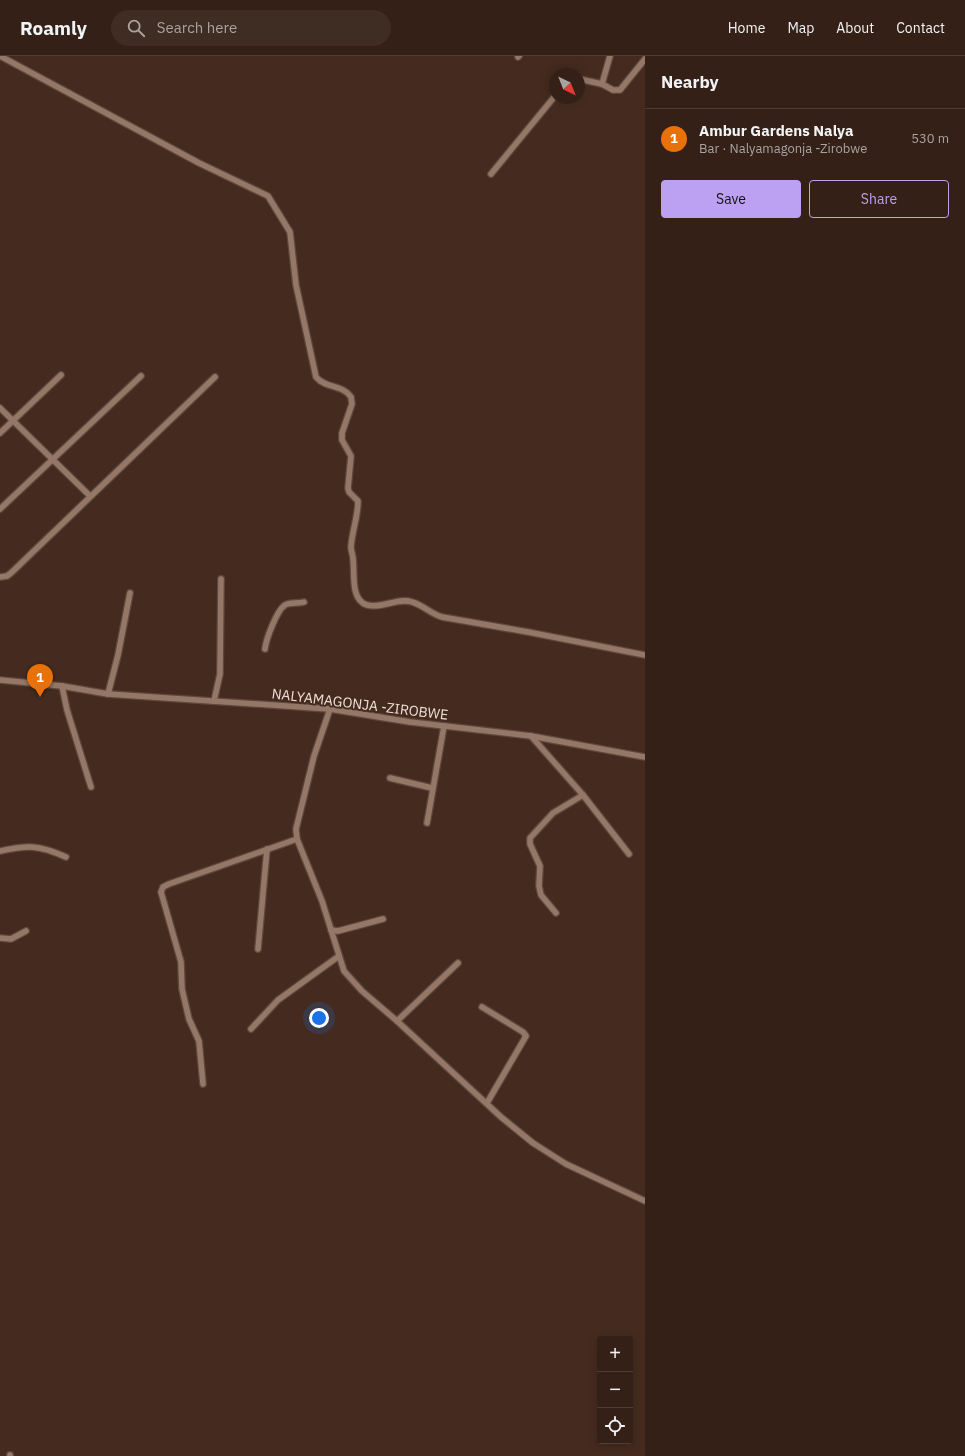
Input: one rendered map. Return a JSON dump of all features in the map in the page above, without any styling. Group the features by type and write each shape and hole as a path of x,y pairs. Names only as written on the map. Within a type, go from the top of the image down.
{"street":[{"path":"0,56 136,130 268,196 290,232 296,285 316,377 322,383 341,388 352,397 352,404 342,433 342,440 351,456 348,488 349,492 358,501 355,529 351,547 355,590 360,601 366,605 380,607 403,601 412,602 435,615 442,617 645,655"},
{"path":"602,84 610,56"},
{"path":"585,80 602,84 613,90 620,90 645,59"},
{"path":"491,174 549,103"},
{"path":"0,433 61,375"},
{"path":"0,509 51,459 141,376"},
{"path":"0,577 7,576 11,573 215,377"},
{"path":"0,408 90,496"},
{"path":"214,701 220,674 221,579"},
{"path":"108,694 118,655 130,593"},
{"path":"265,649 277,615 282,608 287,604 304,602"},
{"name":"NALYAMAGONJA -ZIROBWE","path":"0,680 62,686 108,694 330,709 444,726 531,736 645,757"},
{"path":"62,686 67,710 91,787"},
{"path":"330,709 306,786 296,829 297,839 322,901 344,971 362,992 397,1021 533,1143 566,1164 645,1201"},
{"path":"427,823 444,726"},
{"path":"531,736 583,795 628,854"},
{"path":"390,778 432,788"},
{"path":"556,913 541,896 539,886 540,866 530,844 530,838 553,813 583,795"},
{"path":"203,1084 199,1041 189,1019 182,989 181,962 160,892 163,887 169,884 297,839"},
{"path":"0,851 24,846 38,846 66,857"},
{"path":"258,949 267,849"},
{"path":"331,930 338,931 383,919"},
{"path":"0,938 11,939 26,931"},
{"path":"251,1028 278,1000 339,956"},
{"path":"397,1021 458,963"},
{"path":"482,1007 523,1032 526,1036 487,1103"}],"place":[{"name":"Ambur Gardens Nalya","path":"40,697"}]}
